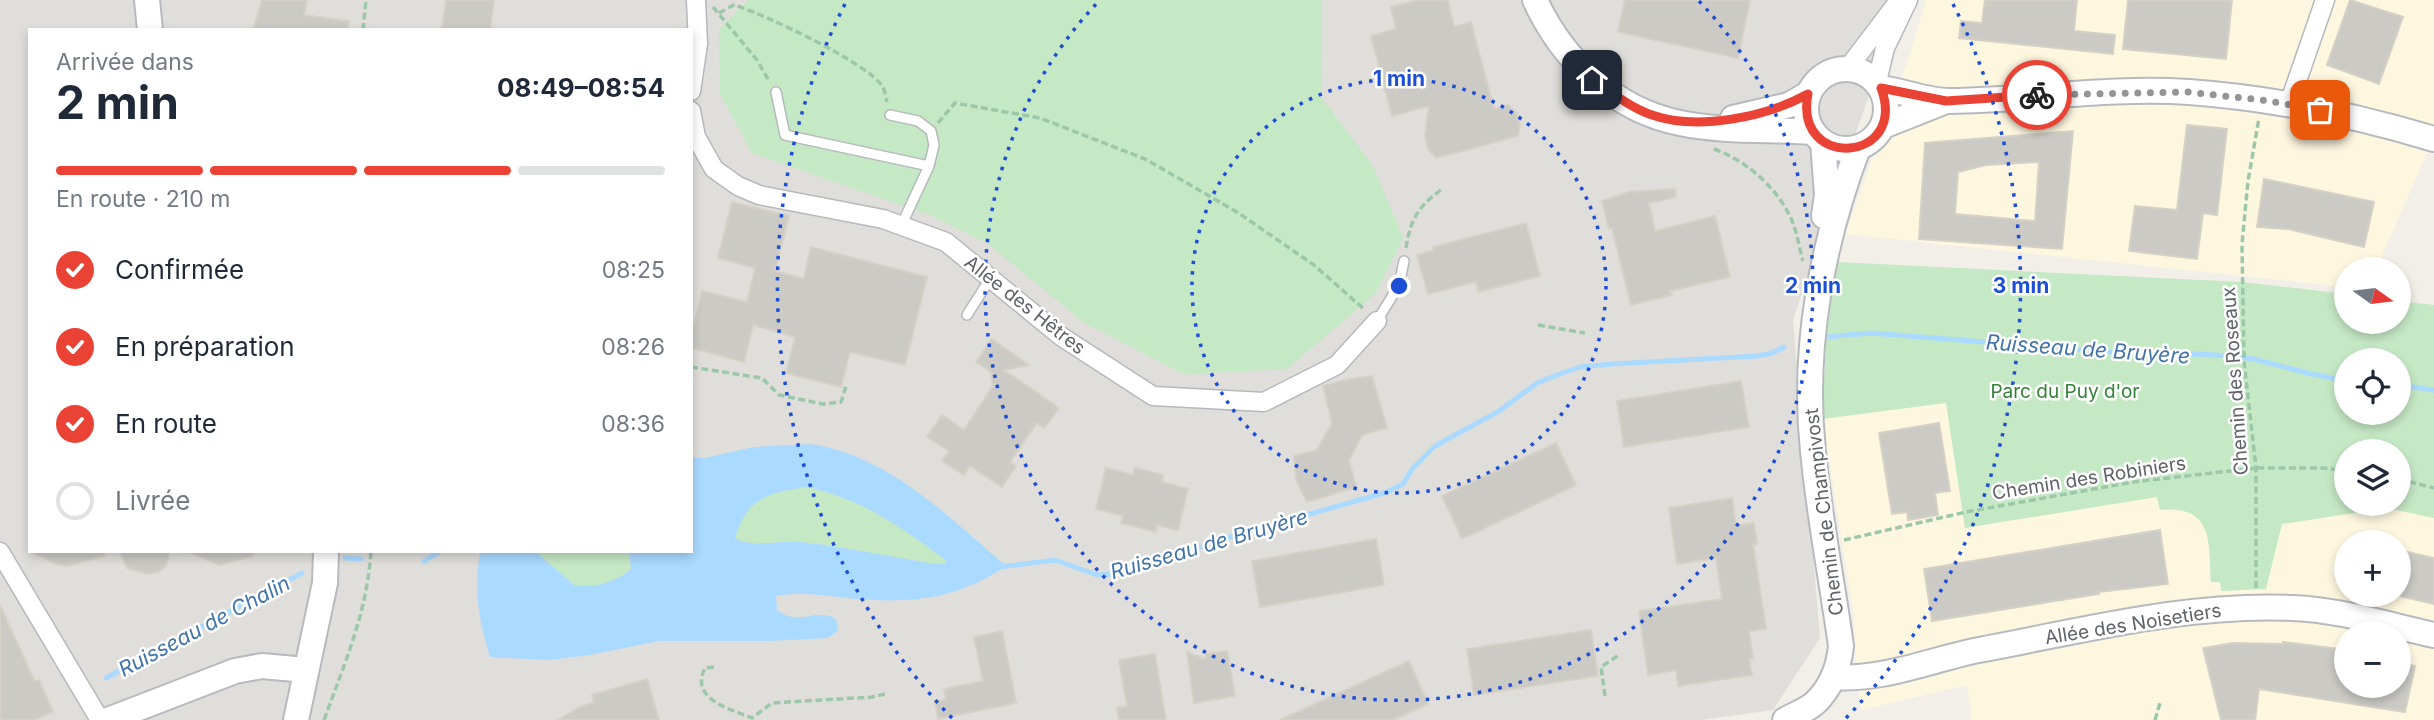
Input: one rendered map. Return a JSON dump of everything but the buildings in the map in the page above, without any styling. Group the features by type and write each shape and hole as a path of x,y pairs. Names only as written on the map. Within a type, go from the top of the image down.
{"street":[{"path":"146,0 150,28"},
{"path":"693,78 698,44 696,0"},
{"path":"1535,0 1560,45 1592,80 1650,115 1680,123 1818,137"},
{"path":"1848,68 1899,0"},
{"path":"1908,0 1885,46 1879,85 1886,100 1883,126 1877,136 1858,148 1834,148 1818,137 1807,121 1805,107 1814,83 1836,69 1848,68 1860,70 1879,85 1946,101 2088,93 2187,92 2289,104 2345,115 2434,139"},
{"path":"2289,104 2325,0"},
{"path":"1680,123 1749,116 1789,105 1808,94"},
{"path":"1883,126 1946,101"},
{"name":"Allée des Hêtres","path":"693,121 696,137 714,169 738,186 759,195 883,219 946,242 1062,337 1153,396 1264,402 1337,365 1377,321"},
{"name":"Chemin de Champivost","path":"1785,720 1815,703 1833,677 1839,663 1841,646 1813,452 1810,404 1813,274 1820,251 1827,195 1818,137"},
{"name":"Chemin de Champivost","path":"1813,274 1858,148"},
{"path":"0,552 100,720"},
{"path":"296,720 325,583 326,553"},
{"name":"Allée des Noisetiers","path":"1833,677 1875,676 1976,650 2186,612 2256,607 2316,610 2434,635"},
{"path":"108,720 235,671 262,666 306,670"}],"lane":[{"path":"776,92 785,135 929,166"},
{"path":"890,115 918,121 931,131 934,145 929,166 901,226"},
{"path":"1377,321 1399,285 1404,261"},
{"path":"967,315 990,279"}],"path":[{"path":"363,28 366,0"},
{"path":"706,0 757,60 776,92"},
{"path":"719,13 734,5 759,13 861,67 883,87 890,115"},
{"path":"931,131 955,103 1040,118 1144,159 1237,212 1314,265 1377,321"},
{"name":"Chemin des Roseaux","path":"2256,607 2256,468 2244,353 2242,244 2248,181 2260,112"},
{"path":"1713,149 1737,160 1761,178 1777,195 1790,218 1813,274"},
{"path":"1404,261 1407,238 1415,216 1425,201 1441,190"},
{"path":"1538,325 1585,333"},
{"path":"693,367 762,378 779,395 822,404 841,402 846,386"},
{"name":"Chemin des Robiniers","path":"1839,541 1966,512 2133,482 2256,468 2334,469"},
{"path":"2411,482 2434,488"},
{"path":"324,720 360,622 369,583 371,553"},
{"path":"1605,696 1601,667 1619,655"},
{"path":"714,667 705,668 700,678 701,689 708,697 752,718 772,703 885,694"},
{"path":"2155,720 2160,703"}],"shaded area":[{"path":"0,0 1903,0 1832,200 1793,320 1820,638 1773,710 1701,720 0,720"},
{"path":"1926,0 2434,0 2434,154 2427,153 2381,257 2334,257 2334,286 1845,234 1908,60"},
{"path":"1946,403 1965,528 2157,497 2160,510 2192,512 2202,522 2209,537 2211,582 2266,589 2282,524 2334,516 2411,516 2411,513 2434,518 2434,720 1972,720 1967,685 1861,710 1855,660 1854,616 1822,419"}],"green space":[{"path":"749,0 1322,0 1321,97 1373,166 1403,238 1376,293 1287,369 1183,374 1083,322 987,243 932,216 752,153 720,94 719,29"},
{"name":"Parc du Puy d'or","path":"1837,262 2241,282 2334,293 2334,334 2412,334 2412,302 2434,305 2434,518 2411,513 2411,439 2334,439 2334,516 2282,524 2266,589 2221,591 2220,582 2211,582 2208,540 2199,520 2190,513 2160,510 2157,497 1965,528 1946,403 1822,419 1827,328"},
{"path":"807,487 847,499 881,516 946,560 945,563 936,564 800,542 759,543 734,539 741,517 753,503 779,492"},
{"path":"537,553 629,553 631,569 619,578 589,586 574,585"}],"water":[{"path":"811,444 839,451 866,461 916,491 1006,566 968,587 910,600 868,600 803,594 776,596 777,610 785,615 822,615 836,619 838,631 828,638 659,641 549,660 490,657 478,605 480,553 537,553 574,585 589,586 612,581 625,574 631,569 629,553 693,553 693,457 704,458 754,447","holes":["807,487 846,499 912,536 946,560 945,563 936,564 800,542 759,543 735,539 745,514 752,506 770,495"]}],"waterway":[{"name":"Ruisseau de Bruyère","path":"1826,337 1871,333 2148,355 2231,356 2334,378"},
{"name":"Ruisseau de Bruyère","path":"1000,567 1055,560 1097,575 1113,574 1141,563 1164,562 1219,540 1387,492 1403,484 1413,468 1435,446 1499,411 1537,383 1580,367 1757,356 1784,347"},
{"name":"Ruisseau de Bruyère","path":"2411,387 2434,390"},
{"name":"Ruisseau de Bruyère","path":"424,561 438,553"},
{"name":"Ruisseau de Chalin","path":"345,558 361,559"},
{"name":"Ruisseau de Chalin","path":"106,678 302,573"}],"way so far":[{"path":"2037,95 2187,92 2262,100 2320,110"}],"route":[{"path":"1592,80 1650,115 1680,123 1749,116 1789,105 1808,94 1805,107 1807,121 1813,132 1834,148 1846,149 1858,148 1868,143 1877,136 1883,126 1886,100 1881,88 1946,101 2037,95"}]}
